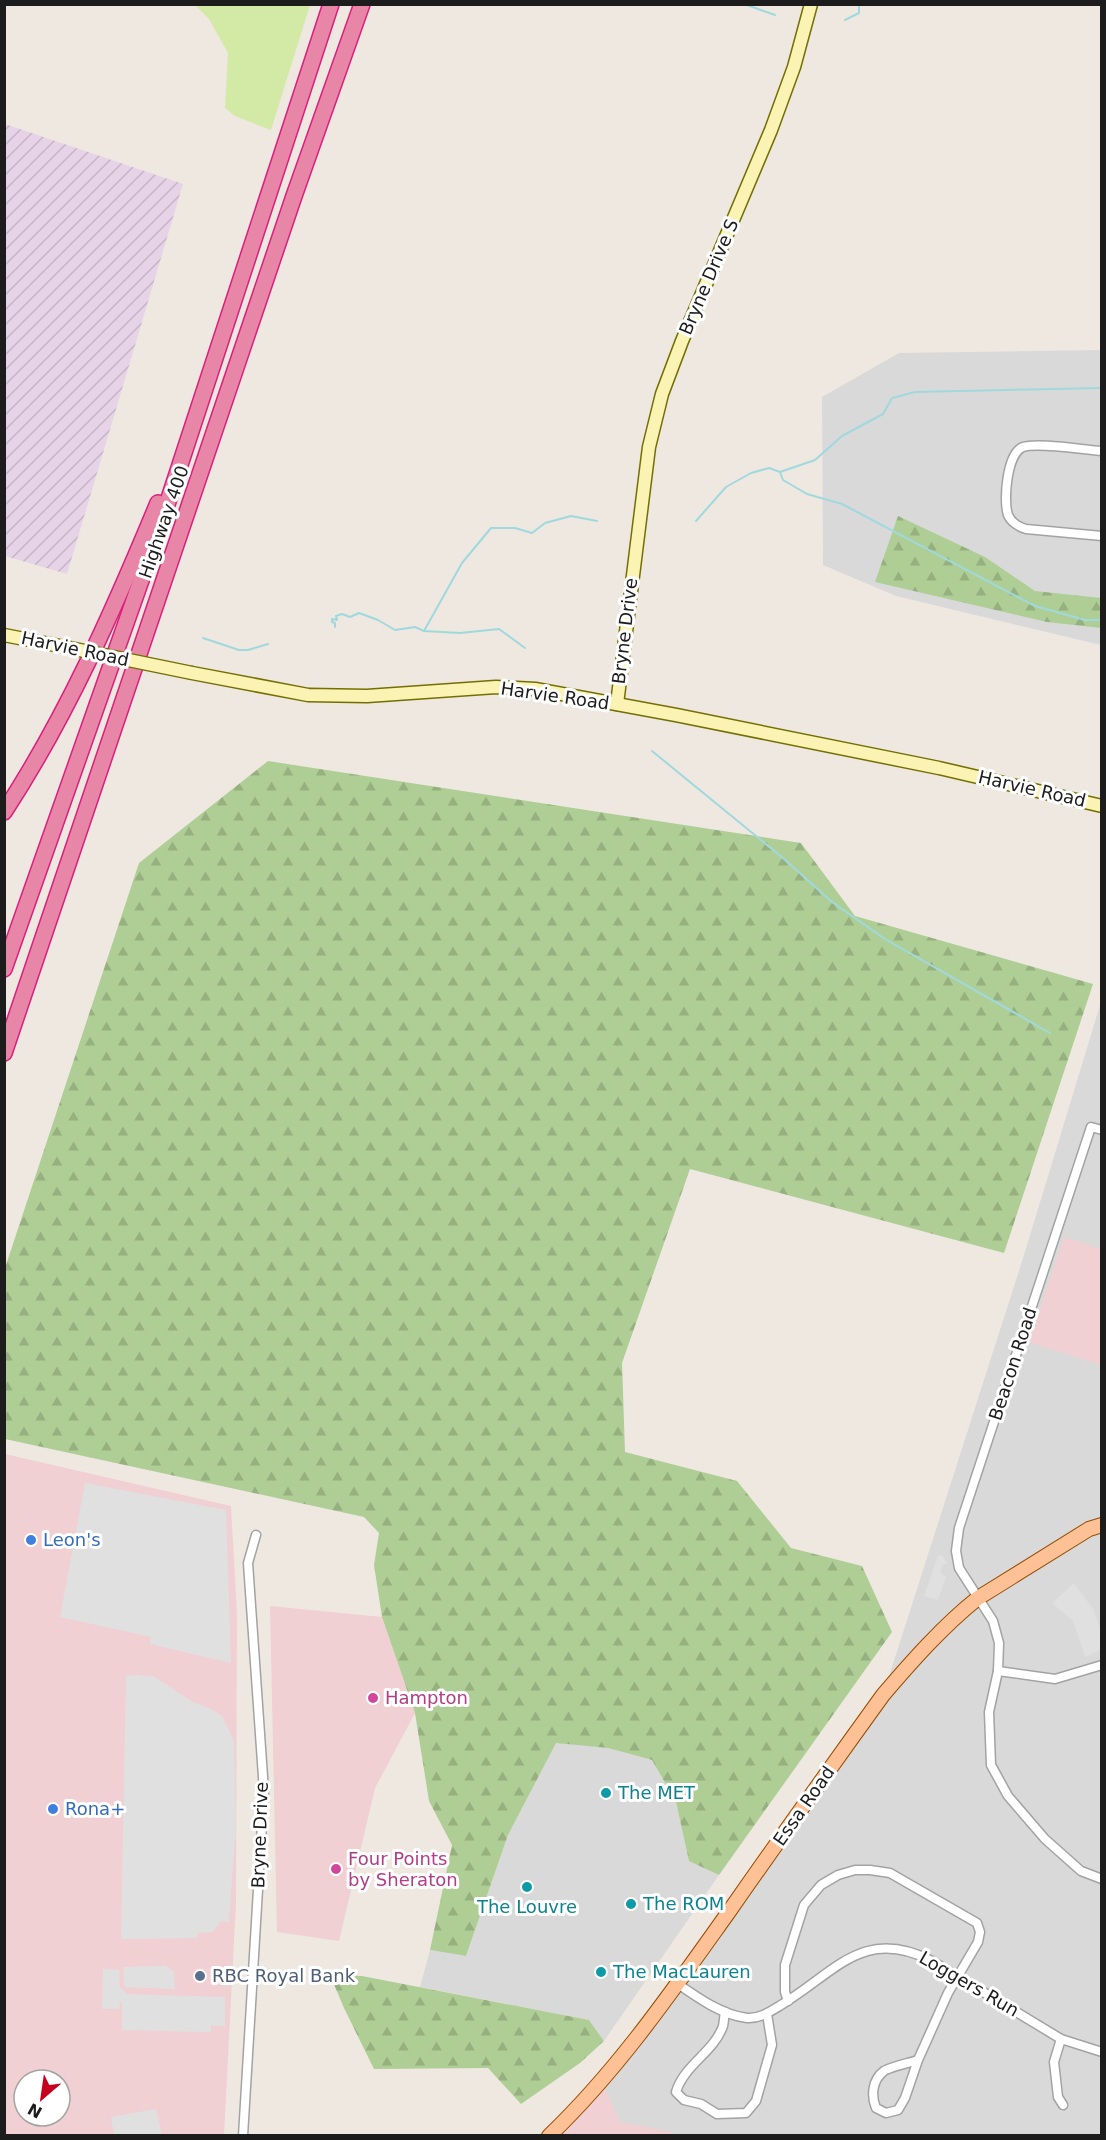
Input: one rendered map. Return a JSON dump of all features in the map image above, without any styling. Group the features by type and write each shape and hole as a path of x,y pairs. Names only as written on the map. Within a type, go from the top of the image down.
{"highway":[{"name":"Highway 400","path":"4,969 157,535 331,4"},
{"name":"Highway 400","path":"4,1053 290,207 362,4"},
{"path":"4,812 33,768 101,636 130,572 167,479 187,444"}],"main road":[{"name":"Essa Road","path":"549,2136 632,2043 678,1984 883,1695 906,1668 963,1610 978,1598 1089,1528 1101,1525"}],"street":[{"name":"Bryne Drive S","path":"634,558 649,447 663,394 682,341 771,130 794,67 811,4"},
{"path":"1101,451 1036,446 1020,448 1012,457 1010,465 1006,507 1015,524 1026,529 1101,536"},
{"name":"Bryne Drive","path":"617,704 634,558"},
{"name":"Harvie Road","path":"4,635 308,695 367,696 496,687 535,689 939,768 1101,806"},
{"name":"Beacon Road","path":"978,1598 959,1568 956,1551 959,1528 1091,1127 1101,1130"},
{"name":"Bryne Drive","path":"243,2136 264,1791 248,1563 256,1535"},
{"path":"978,1598 993,1622 999,1643 998,1671 988,1712 991,1765 1008,1796 1045,1839 1082,1871 1101,1879"},
{"path":"998,1671 1055,1679 1101,1665"},
{"path":"788,2001 785,1992 785,1965 804,1905 821,1885 838,1875 855,1870 891,1874 977,1923 980,1932 978,1942 948,1994 898,2110 886,2113 876,2108 872,2098 875,2084 884,2071 918,2060"},
{"name":"Loggers Run","path":"678,1984 699,1999 725,2012 749,2018 767,2014 853,1955 877,1948 913,1951 1061,2039 1101,2052"},
{"path":"725,2012 723,2026 679,2082 676,2092 684,2100 701,2104 717,2114 746,2113 756,2101 772,2045 767,2014"},
{"path":"1061,2039 1054,2062 1058,2097 1063,2105"}],"shaded area":[{"path":"5,124 183,184 67,574 5,556"},
{"path":"1101,350 1101,645 896,596 823,565 822,397 899,353"},
{"path":"1101,1002 1101,2135 549,2136 632,2043 883,1695 1024,1255"},
{"path":"1064,1237 1101,1249 1101,1365 1029,1342"},
{"path":"5,1454 231,1506 237,1614 236,1903 224,2135 5,2136"},
{"path":"85,1483 226,1510 231,1663 150,1644 151,1637 60,1617"},
{"path":"942,1555 947,1563 943,1565 940,1573 946,1576 938,1600 924,1596 938,1556"},
{"path":"1074,1583 1093,1609 1101,1631 1101,1650 1085,1657 1073,1621 1052,1603"},
{"path":"270,1606 382,1617 415,1713 375,1788 339,1941 277,1932"},
{"path":"126,1676 153,1676 193,1702 222,1716 234,1741 236,1826 229,1922 221,1921 213,1932 198,1933 197,1938 121,1939"},
{"path":"556,1742 608,1748 652,1760 676,1802 689,1860 719,1875 604,2041 589,2020 420,1987 430,1950 466,1956 508,1835"},
{"path":"166,1966 174,1972 175,1989 124,1987 123,1967"},
{"path":"103,1969 119,1970 120,1987 127,1994 225,1997 225,2026 211,2026 211,2032 122,2030 122,2002 120,2002 119,2009 102,2009"},
{"path":"601,2080 620,2122 672,2132 674,2135 549,2136"},
{"path":"156,2109 162,2135 114,2135 111,2117"}],"green space":[{"path":"195,5 310,5 271,130 235,116 225,108 228,53 209,19"},
{"path":"898,516 985,557 1035,591 1101,598 1101,628 1047,622 875,582"},
{"path":"268,761 801,843 855,916 1093,984 1004,1253 690,1169 622,1363 625,1452 737,1481 791,1548 862,1566 892,1632 719,1875 689,1861 676,1802 652,1760 608,1748 556,1743 508,1835 466,1956 430,1950 452,1845 429,1801 415,1713 382,1617 374,1565 379,1533 364,1517 5,1439 5,1268 139,863"},
{"path":"330,1975 362,1976 589,2020 604,2041 580,2063 521,2104 488,2068 374,2069"}],"waterway":[{"path":"744,4 775,15"},
{"path":"845,20 859,13 859,4"},
{"path":"696,521 726,487 751,473 769,468 780,472 815,460 842,436 883,414 892,398 915,392 1102,388"},
{"path":"780,472 783,480 807,494 842,504 1035,606 1085,620 1102,620"},
{"path":"424,631 462,563 491,528 515,528 532,533 545,523 571,516 597,521"},
{"path":"335,627 332,619 337,620 336,616 342,614 350,617 359,613 395,630 415,627 424,631 460,633 499,629 525,648"},
{"path":"203,638 239,650 248,650 268,644"},
{"path":"652,751 783,858 832,902 885,939 1050,1033"}],"place":[{"name":"Leon's","path":"31,1540"},
{"name":"Hampton","path":"373,1698"},
{"name":"The MET","path":"606,1793"},
{"name":"Rona+","path":"53,1809"},
{"name":"Four Points by Sheraton","path":"336,1869"},
{"name":"The Louvre","path":"527,1887"},
{"name":"The ROM","path":"631,1904"},
{"name":"The MacLauren","path":"601,1972"},
{"name":"RBC Royal Bank","path":"200,1976"}]}
